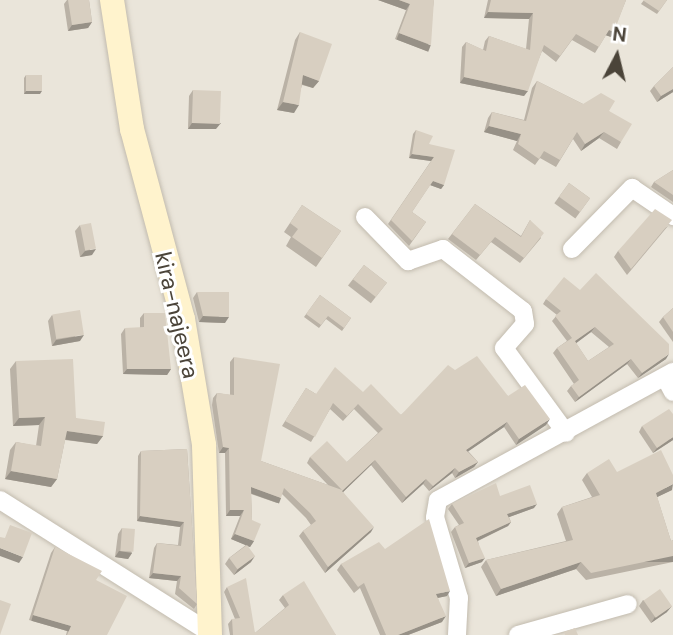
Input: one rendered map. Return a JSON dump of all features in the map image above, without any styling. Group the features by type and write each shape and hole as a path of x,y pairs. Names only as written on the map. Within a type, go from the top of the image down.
{"street":[{"name":"kira-najeera","path":"111,0 132,129 183,319 204,444 210,634"},
{"path":"572,249 632,188 673,216"},
{"path":"365,217 408,261 443,249 523,311 525,324 504,348 566,433"},
{"path":"459,635 459,598 435,517 438,500 670,380"},
{"path":"0,500 210,634"},
{"path":"518,635 628,604"}],"shaded area":[{"path":"0,0 673,0 673,635 0,635"}],"building":[{"path":"68,0 89,0 92,22 72,25"},
{"path":"399,0 434,0 431,45 399,33 410,4"},
{"path":"491,0 626,0 614,32 609,30 599,47 576,34 560,56 544,45 528,91 464,77 466,42 486,51 489,36 530,50 533,13 488,12"},
{"path":"644,0 667,0 659,11"},
{"path":"300,32 332,44 319,81 303,75 299,105 283,102"},
{"path":"673,67 673,89 661,96 654,86"},
{"path":"26,75 42,75 42,91 26,91"},
{"path":"537,81 583,104 601,93 615,101 609,111 632,124 621,142 604,132 585,144 577,132 560,160 544,151 539,159 518,144 521,134 489,126 492,112 526,121"},
{"path":"193,90 221,91 220,124 192,123"},
{"path":"416,130 433,136 429,144 455,150 444,185 433,181 412,212 426,222 412,241 391,220 434,157 412,154"},
{"path":"673,170 673,195 654,182"},
{"path":"569,183 590,198 580,212 559,197"},
{"path":"475,204 521,237 530,220 544,233 524,258 495,237 480,255 452,234"},
{"path":"302,205 341,231 322,258 292,237 298,229 290,223"},
{"path":"655,209 672,220 631,269 618,251"},
{"path":"91,223 96,249 85,251 80,225"},
{"path":"364,265 387,283 376,297 353,279"},
{"path":"596,273 669,344 669,354 642,373 631,359 579,397 571,386 579,380 557,348 572,338 555,316 561,311 546,299 564,277 580,290","holes":["595,327 614,344 588,361 575,341"]},
{"path":"197,292 229,292 229,317 203,316"},
{"path":"320,295 351,318 344,328 328,316 321,325 306,314"},
{"path":"673,308 673,332 663,317"},
{"path":"80,310 84,335 56,339 52,314"},
{"path":"144,313 165,313 171,369 127,369 125,328 144,327"},
{"path":"477,356 508,396 525,385 550,419 519,439 507,422 466,450 478,462 459,472 455,468 433,486 426,479 406,497 375,460 342,491 374,527 328,567 303,531 316,521 284,488 281,498 251,487 252,520 261,524 254,541 235,534 244,510 230,510 229,448 223,447 216,400 217,393 234,395 234,357 280,364 261,461 342,490 310,457 327,441 347,462 383,429 358,404 347,416 333,403 315,437 285,421 306,388 316,394 335,367 363,392 371,384 401,415 448,365 455,370"},
{"path":"73,359 76,418 105,422 103,436 67,431 57,479 11,471 16,442 41,446 45,417 19,418 16,361"},
{"path":"669,409 673,414 673,437 657,448 642,426"},
{"path":"187,449 197,604 179,588 181,576 153,573 157,543 181,546 184,522 140,516 141,451"},
{"path":"661,450 673,475 673,484 656,493 671,541 673,540 673,556 591,573 581,562 501,589 486,560 573,540 562,507 600,495 587,473 609,459 617,472"},
{"path":"496,483 500,496 530,485 537,504 507,514 511,522 476,538 485,558 469,563 455,527 464,523 452,504"},
{"path":"429,519 450,591 436,594 446,616 398,635 386,635 364,583 358,587 341,564 379,542 385,549"},
{"path":"10,525 32,533 23,557 0,548 0,537 5,538"},
{"path":"122,528 135,529 133,552 120,551"},
{"path":"247,545 255,556 237,569 229,558"},
{"path":"55,547 102,571 96,580 127,596 107,635 67,635 71,626 33,615"},
{"path":"246,578 255,633 289,605 283,595 304,581 336,635 233,635 232,619 240,618 227,587"},
{"path":"660,589 672,606 656,618 644,600"},
{"path":"0,600 11,604 0,635"},
{"path":"575,628 578,635 565,635 564,632"}]}
